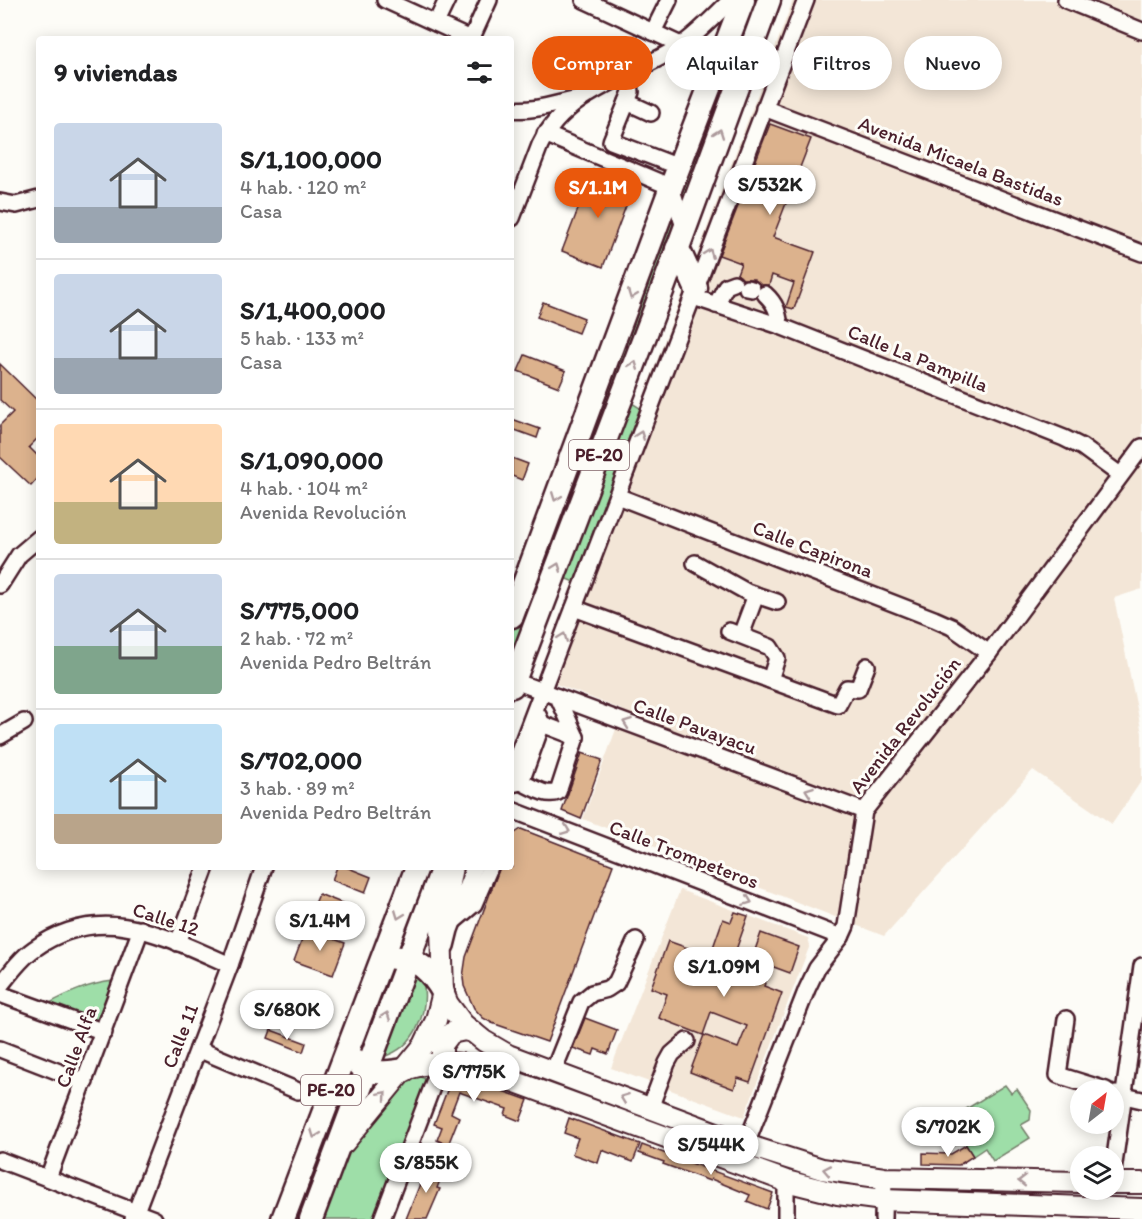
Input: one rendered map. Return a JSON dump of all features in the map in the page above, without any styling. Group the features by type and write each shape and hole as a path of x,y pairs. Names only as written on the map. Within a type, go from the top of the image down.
{"highway":[{"path":"738,4 750,10 765,10"},
{"name":"PE-20","path":"514,611 738,4"},
{"name":"PE-20","path":"514,677 765,10"},
{"path":"676,249 697,286"},
{"name":"PE-20","path":"283,1219 416,870"},
{"name":"PE-20","path":"311,1219 442,870"},
{"path":"405,1070 366,1071 356,1061 355,1053 377,972 389,958 408,958 429,972 437,981 442,992"}],"main road":[{"path":"336,1154 416,1057 431,1033 442,992 441,927 451,870"},
{"path":"442,992 455,1014 473,1032 508,1055 746,1144 822,1169 884,1178 1070,1182"},
{"path":"442,1061 442,1045 445,1038 458,1030 473,1032"},
{"path":"405,1070 442,1061 472,1066 786,1182 838,1194 883,1210 1142,1209"},
{"path":"1124,1183 1142,1183"}],"street":[{"path":"385,0 406,4 436,23 464,36"},
{"path":"436,23 447,0"},
{"path":"470,36 474,33 489,0"},
{"path":"653,32 669,0"},
{"path":"517,812 519,781 535,709 806,0"},
{"path":"1066,0 1142,31"},
{"path":"593,2 665,38"},
{"path":"694,36 738,4"},
{"path":"514,213 545,134 560,116 580,99 598,90"},
{"path":"631,90 611,141 675,177"},
{"path":"514,110 526,111 580,99"},
{"path":"627,102 651,113"},
{"name":"Avenida Micaela Bastidas","path":"764,108 1142,253"},
{"path":"545,134 675,177"},
{"path":"675,177 684,228"},
{"path":"0,202 16,205 36,200"},
{"path":"697,286 745,288 774,302 780,326"},
{"name":"Calle La Pampilla","path":"697,286 716,305 780,326 1064,438 1090,453 1120,476"},
{"path":"716,305 745,288"},
{"name":"Avenida Revolución","path":"738,1164 817,968 842,937 848,918 864,811 989,653 1142,447"},
{"name":"Calle Capirona","path":"617,496 934,619 952,627 989,653"},
{"path":"0,585 19,555 36,541"},
{"path":"695,563 747,592 777,602"},
{"path":"756,595 735,633 770,647 777,658 770,680"},
{"path":"574,608 838,705 847,688 858,689 867,666"},
{"name":"Calle Pavayacu","path":"514,683 864,811"},
{"path":"519,781 552,795 558,792 576,737 558,698"},
{"path":"535,709 542,724 576,737"},
{"path":"0,736 24,722"},
{"path":"519,781 542,724"},
{"name":"Calle Trompeteros","path":"517,812 842,937"},
{"path":"178,943 205,870"},
{"name":"Calle 11","path":"135,1216 230,965 263,870"},
{"path":"443,958 453,922 473,870"},
{"path":"453,922 474,904 489,870"},
{"name":"Calle 12","path":"0,986 33,950 69,930 100,924 141,929 230,965"},
{"name":"Calle Alfa","path":"48,1179 141,929"},
{"path":"553,1072 581,1002 592,993 607,989 616,982 636,940"},
{"path":"1121,1080 1142,966"},
{"path":"0,994 104,1032"},
{"path":"1066,1019 1058,1075 1074,1080"},
{"path":"650,1108 667,1063 672,1054 687,1041"},
{"path":"0,1049 85,1082"},
{"path":"198,1049 298,1091"},
{"path":"382,1219 442,1061"},
{"path":"1124,1096 1142,1100"},
{"path":"0,1160 135,1216 154,1219"},
{"path":"883,1210 884,1178"},
{"path":"786,1182 786,1219"}],"shaded area":[{"path":"793,0 1142,0 1142,589 1114,598 1142,733 1142,780 1112,824 1033,770 884,936 583,819 623,710 538,677 759,90 780,90 779,36"},
{"path":"680,890 808,938 810,945 744,1117 611,1068"}],"green space":[{"path":"747,15 750,15 752,19 746,36 739,36"},
{"path":"718,90 726,90 684,206 676,197"},
{"path":"669,214 677,227 514,657 514,627"},
{"path":"629,403 640,408 574,582 562,577"},
{"path":"410,969 423,980 422,1016 418,1027 404,1046 382,1057"},
{"path":"113,981 96,1022 48,1004 80,989"},
{"path":"418,1076 428,1080 375,1219 323,1219 353,1140 409,1079"},
{"path":"1005,1085 1011,1093 1017,1089 1031,1110 1030,1120 1021,1125 1030,1138 993,1161 985,1148 973,1156 950,1119"},
{"path":"341,1089 351,1093 303,1219 291,1219"}],"building":[{"path":"770,124 811,139 773,237 815,252 794,309 786,307 794,283 772,275 769,285 761,285 754,279 743,279 737,274 741,263 719,255"},
{"path":"593,170 629,184 632,190 603,267 562,251"},
{"path":"543,302 584,318 578,333 537,317"},
{"path":"525,355 566,371 559,387 518,371"},
{"path":"0,364 36,399 36,440 29,447 36,454 36,480 31,486 0,457 0,425 13,412 0,400"},
{"path":"514,420 540,429 537,438 514,430"},
{"path":"514,459 528,464 522,480 514,477"},
{"path":"582,753 602,760 581,819 562,811"},
{"path":"521,829 613,865 547,1042 483,1018 474,1008 464,986 466,957 499,870 514,870 514,834"},
{"path":"336,870 354,870 371,877 365,893 332,880"},
{"path":"319,894 359,910 353,927 312,911"},
{"path":"735,912 748,916 731,964 748,970 761,933 799,947 790,973 771,966 764,986 782,993 750,1082 738,1078 734,1089 690,1072 704,1035 738,1048 747,1026 711,1012 703,1035 659,1018 667,994 651,988 668,941 710,956 723,919 731,922"},
{"path":"306,929 345,943 333,975 294,961"},
{"path":"585,1018 617,1030 608,1054 595,1049 593,1055 573,1048"},
{"path":"271,1030 306,1043 303,1052 268,1038"},
{"path":"451,1075 463,1077 528,1100 520,1121 505,1115 507,1109 459,1092 451,1113 459,1117 448,1145 437,1140 442,1127 434,1124"},
{"path":"569,1118 640,1144 633,1162 602,1150 598,1163 572,1154 578,1138 564,1133"},
{"path":"642,1145 773,1193 767,1209 747,1201 750,1195 639,1153"},
{"path":"966,1145 973,1156 959,1165 923,1164 923,1153 951,1154"},
{"path":"428,1164 444,1170 437,1188 440,1189 427,1219 406,1219"}]}
